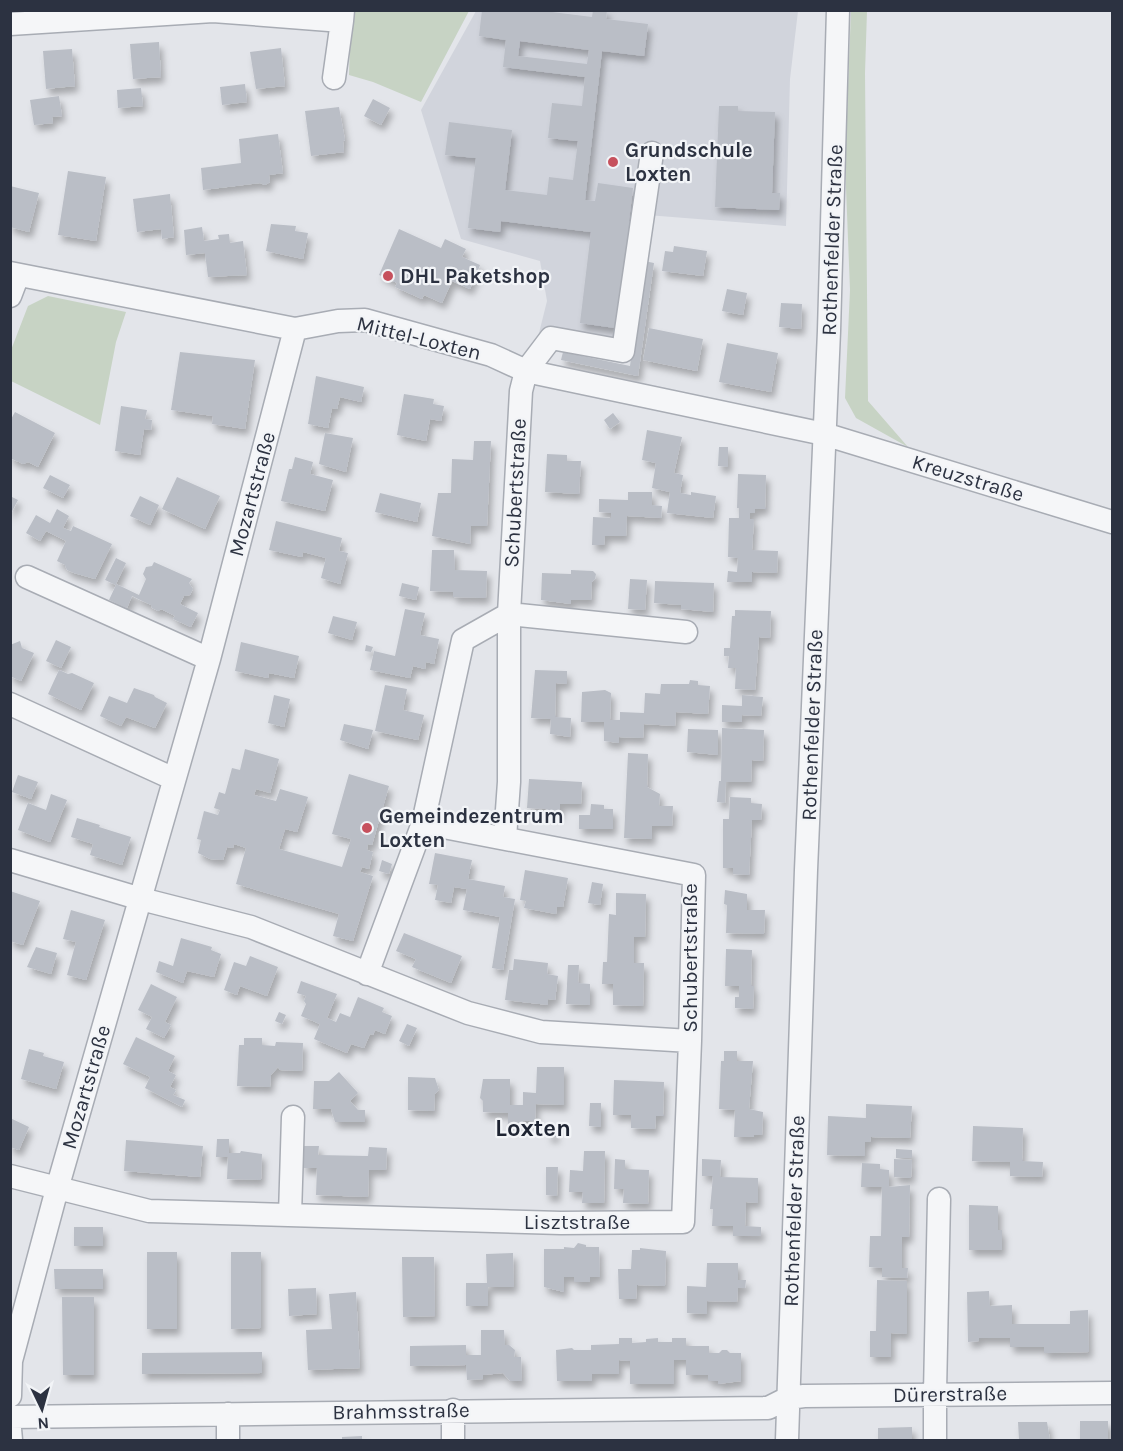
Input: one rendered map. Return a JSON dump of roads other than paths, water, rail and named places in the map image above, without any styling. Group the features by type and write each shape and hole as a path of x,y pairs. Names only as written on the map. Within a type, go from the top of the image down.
{"street":[{"name":"Rothenfelder Straße","path":"787,1440 805,881 824,434 838,10"},
{"path":"10,24 213,11 342,16 334,78"},
{"path":"526,371 551,338 623,351 652,153"},
{"name":"Mittel-Loxten","path":"13,281 295,329 338,321 365,320 491,355 526,371 824,434"},
{"name":"Mozartstraße","path":"10,1396 11,1361 57,1189 209,659 295,329"},
{"name":"Schubertstraße","path":"505,838 509,782 509,614 521,391 526,371"},
{"name":"Kreuzstraße","path":"824,434 1112,521"},
{"path":"27,577 209,659"},
{"path":"367,975 423,823 463,639 509,614 686,632"},
{"path":"10,705 174,779"},
{"name":"Schubertstraße","path":"10,860 141,899 251,927 367,975 468,1013 541,1032 690,1041 694,875 423,823"},
{"name":"Lisztstraße","path":"10,1176 149,1211 561,1223 683,1222 690,1041"},
{"path":"290,1215 293,1117"},
{"path":"935,1440 939,1199"},
{"name":"Dürerstraße","path":"788,1398 935,1393 1113,1393"},
{"name":"Brahmsstraße","path":"10,1417 768,1408 788,1398"},
{"path":"453,1410 453,1440"},
{"path":"228,1414 228,1440"},
{"path":"10,1430 11,1440"}],"place":[{"name":"Grundschule Loxten","path":"613,162"},
{"name":"DHL Paketshop","path":"388,276"},
{"name":"Gemeindezentrum Loxten","path":"367,828"}],"district":[{"name":"Loxten","path":"533,1128"}]}
